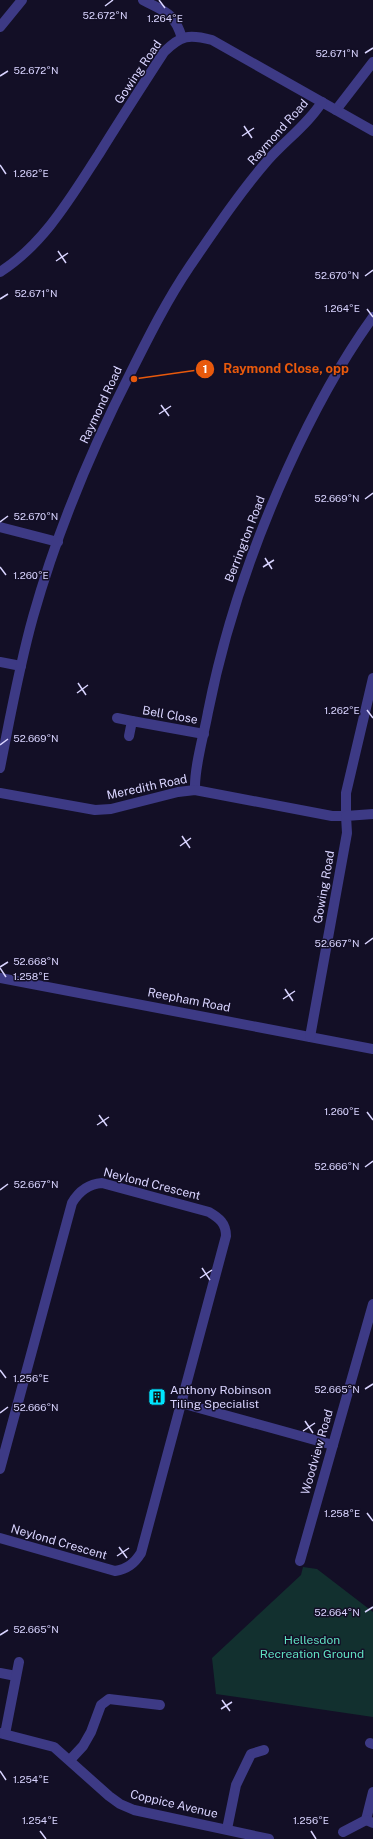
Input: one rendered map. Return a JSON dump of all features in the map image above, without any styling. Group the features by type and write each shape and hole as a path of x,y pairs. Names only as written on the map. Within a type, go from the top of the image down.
{"street":[{"path":"0,27 22,0"},
{"path":"143,0 170,15 175,20 182,38 192,36 212,40 373,131"},
{"name":"Gowing Road","path":"0,272 30,248 51,225 74,193 164,52 174,42 182,38"},
{"path":"336,110 373,62"},
{"name":"Raymond Road","path":"0,768 33,616 58,542 93,450 125,382 155,325 198,256 268,160 316,113 322,102"},
{"name":"Berrington Road","path":"195,790 204,734 223,644 242,582 265,519 298,445 324,394 373,317"},
{"path":"0,527 58,542"},
{"path":"0,662 21,666"},
{"name":"Gowing Road","path":"310,1037 347,833 346,793 373,678"},
{"name":"Bell Close","path":"118,718 204,734"},
{"name":"Bell Close","path":"129,736 132,721"},
{"name":"Meredith Road","path":"0,793 95,810 111,810 178,792 195,790 332,816 346,816"},
{"path":"346,816 373,814"},
{"name":"Reepham Road","path":"0,978 373,1049"},
{"name":"Neylond Crescent","path":"0,1469 72,1203 78,1193 94,1184 102,1183 209,1212 222,1222 226,1229 226,1236 141,1553 136,1561 123,1570 114,1571 0,1538"},
{"name":"Woodview Road","path":"300,1561 373,1304"},
{"path":"181,1403 333,1445"},
{"path":"3,1734 19,1662"},
{"path":"0,1673 16,1676"},
{"path":"70,1760 87,1739 101,1705 109,1699 160,1705"},
{"name":"Coppice Avenue","path":"3,1734 54,1747 109,1796 120,1804 134,1810 269,1839"},
{"path":"227,1829 236,1785 248,1751 264,1750"},
{"path":"343,1832 370,1821 373,1792"}],"green space":[{"name":"Hellesdon Recreation Ground","path":"303,1567 317,1569 373,1612 373,1717 216,1694 212,1658 301,1575"}],"place":[{"name":"Raymond Close, opp","path":"134,379"},
{"name":"Anthony Robinson Tiling Specialist","path":"157,1397"}]}
